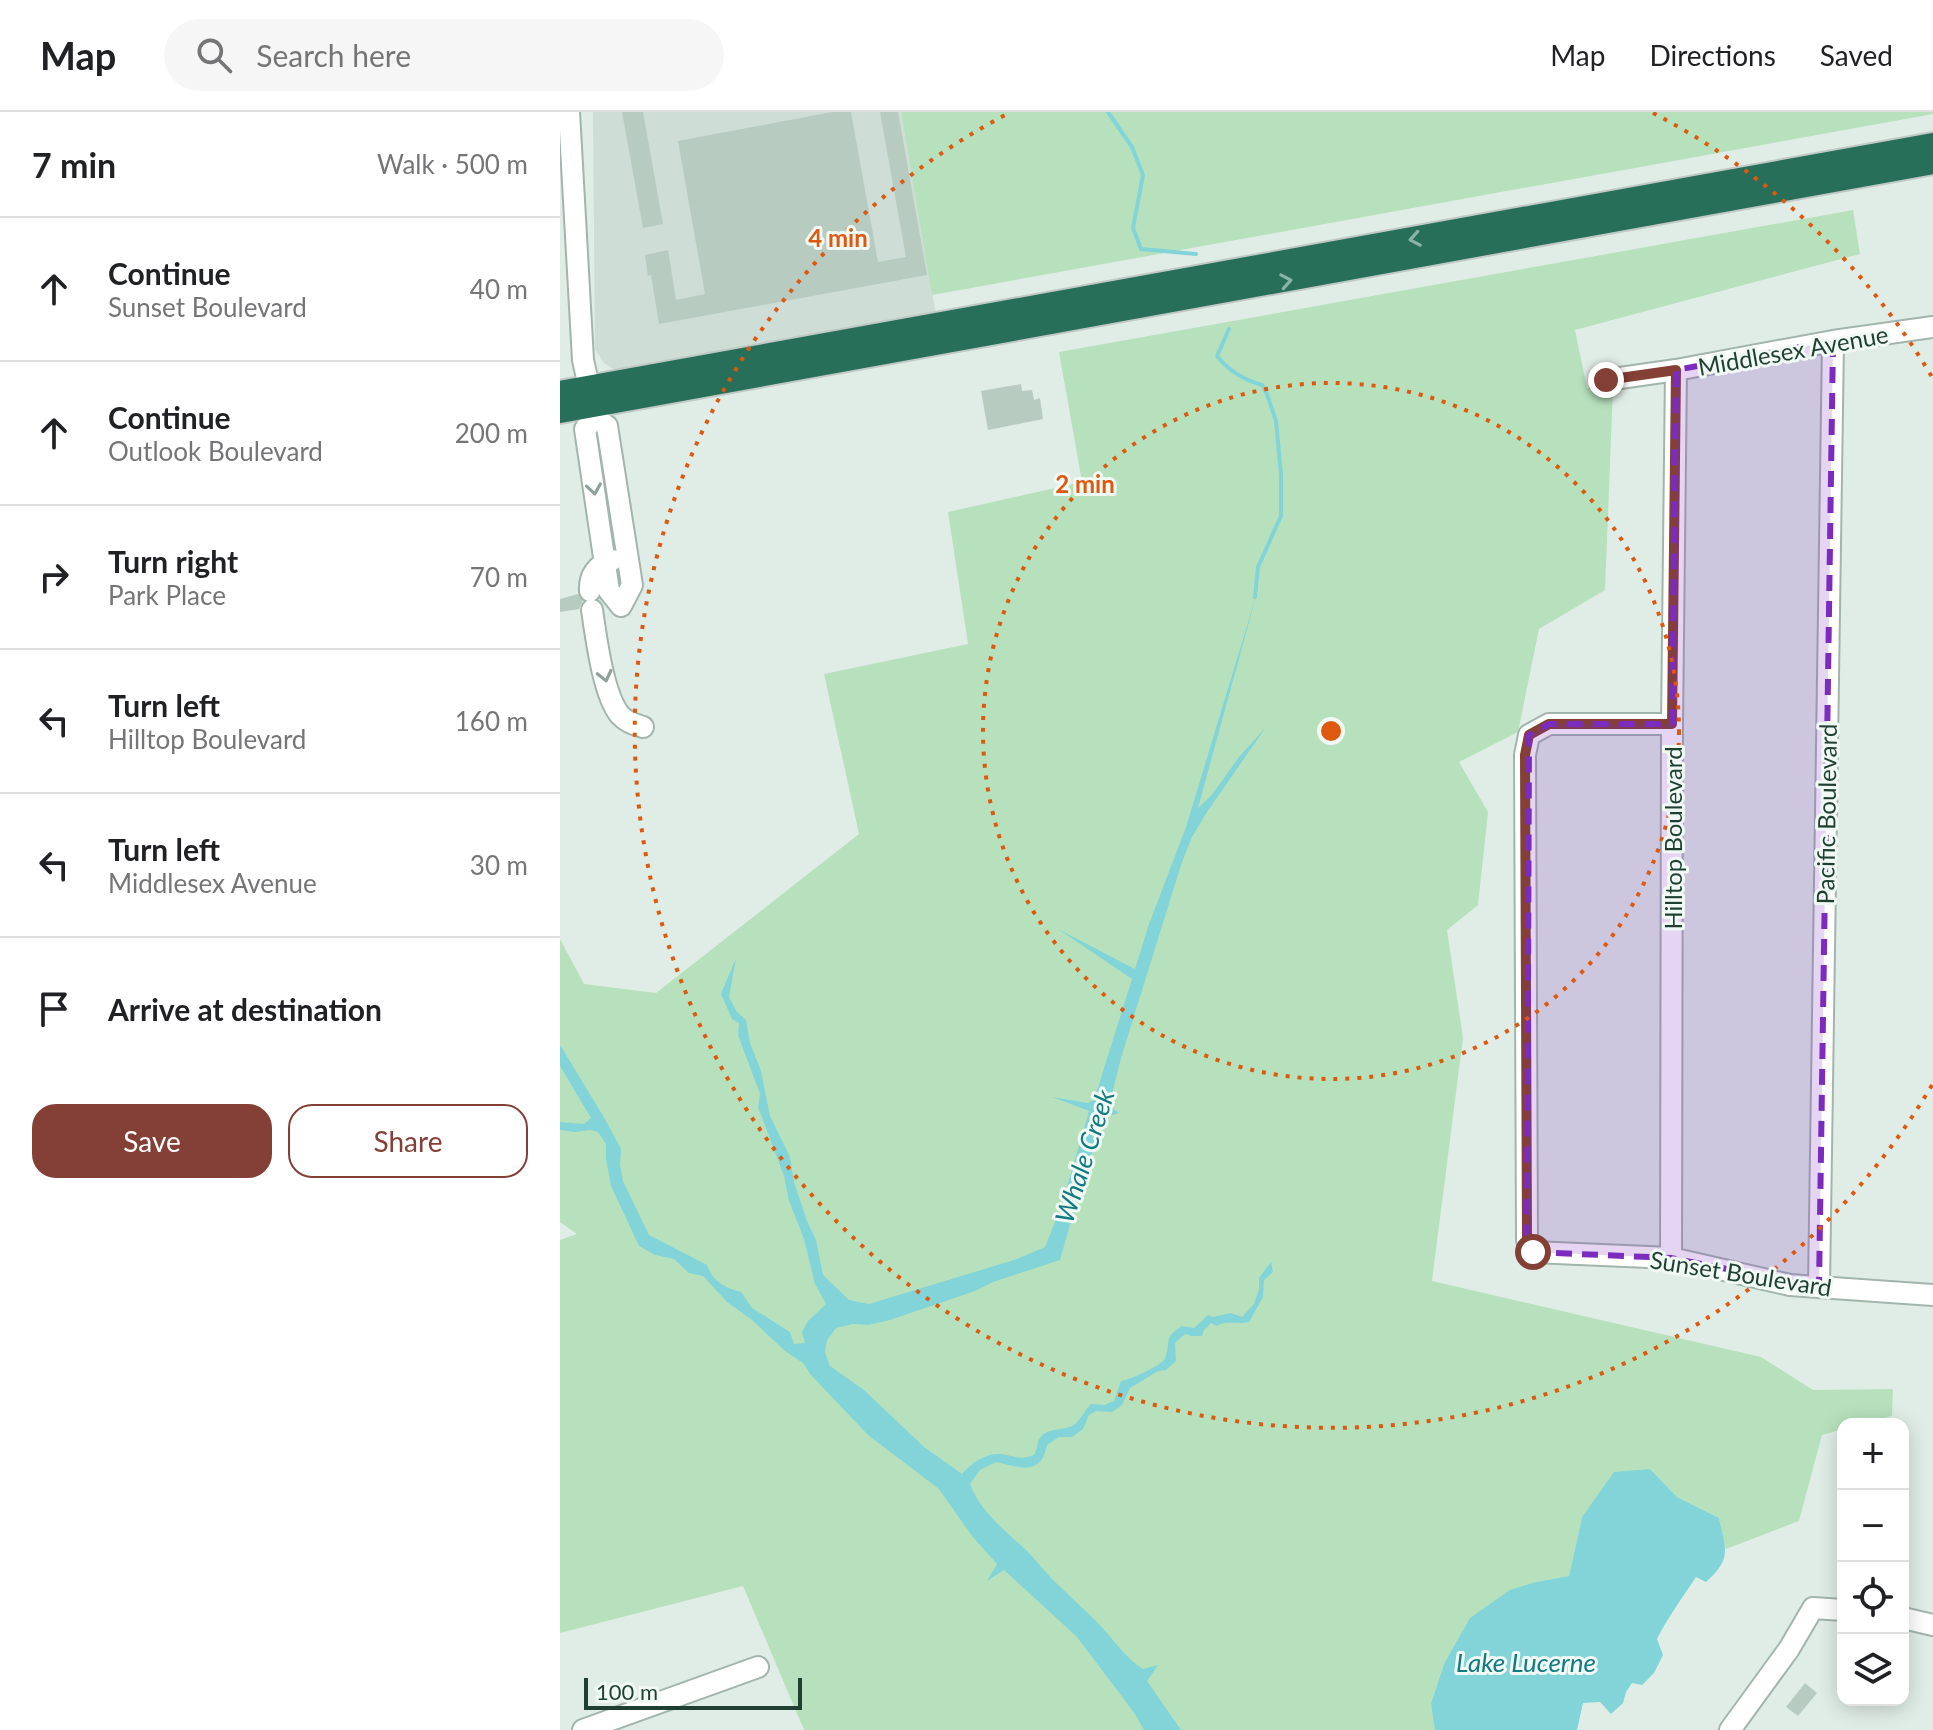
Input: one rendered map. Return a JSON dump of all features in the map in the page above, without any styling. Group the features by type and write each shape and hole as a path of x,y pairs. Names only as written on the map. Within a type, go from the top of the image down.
{"highway":[{"path":"560,411 1933,145"},
{"path":"560,393 592,404 1933,162"}],"street":[{"path":"569,112 583,360 592,404 607,426 632,585 621,606 609,591 585,429 592,404"},
{"name":"Middlesex Avenue","path":"1606,380 1933,327"},
{"name":"Pacific Boulevard","path":"1819,1287 1833,341"},
{"name":"Hilltop Boulevard","path":"1671,1258 1676,370"},
{"path":"627,556 605,562 592,574 591,600 606,684 615,707 628,722 643,727"},
{"name":"Sunset Boulevard","path":"1672,724 1549,724 1529,735 1525,755 1527,1240 1533,1252 1671,1258 1790,1285 1933,1295"},
{"path":"1730,1730 1789,1649 1813,1608 1837,1610"},
{"path":"1909,1619 1933,1625"},
{"path":"583,1730 758,1667"}],"highlighted area":[{"path":"1833,341 1819,1287 1671,1258 1533,1252 1527,1240 1529,735 1549,724 1672,724 1676,370"}],"shaded area":[{"path":"593,112 901,112 936,315 628,371 615,370 604,363 595,349"}],"green space":[{"path":"901,112 1933,112 1933,114 932,295"},
{"path":"1853,210 1860,254 1575,330 1587,388 1613,388 1605,590 1539,629 1518,732 1459,762 1488,812 1478,905 1447,930 1463,1038 1432,1281 1761,1357 1813,1390 1893,1389 1892,1416 1837,1418 1837,1431 1822,1435 1799,1521 1726,1549 1719,1518 1677,1497 1650,1469 1582,1517 1569,1576 1536,1582 1444,1664 1431,1703 1437,1730 804,1730 743,1586 560,1633 560,1240 577,1234 560,1222 560,939 584,984 656,993 859,834 824,674 968,644 948,512 1082,482 1059,352"}],"water":[{"name":"Whale Creek","path":"1257,593 1198,808 1266,727 1207,812 1192,837 1181,865 1109,1106 1119,1113 1106,1117 1084,1175 1060,1260 890,1320 836,1328 827,1340 825,1352 830,1366 864,1390 924,1447 962,1474 986,1456 1001,1454 1023,1458 1034,1455 1044,1434 1074,1425 1091,1404 1104,1405 1114,1401 1121,1381 1163,1361 1170,1337 1182,1326 1194,1328 1208,1315 1213,1317 1231,1313 1242,1317 1254,1304 1259,1278 1271,1262 1273,1272 1264,1280 1263,1297 1249,1322 1217,1326 1211,1323 1202,1336 1185,1334 1175,1343 1176,1361 1166,1370 1158,1371 1130,1388 1122,1405 1112,1412 1096,1411 1089,1415 1083,1429 1072,1437 1059,1437 1047,1445 1040,1462 1034,1466 996,1462 980,1470 970,1484 988,1514 1130,1659 1143,1669 1158,1665 1147,1681 1181,1730 1144,1730 1077,1637 1004,1570 987,1581 997,1564 972,1536 939,1489 868,1435 803,1363 727,1302 703,1276 689,1273 674,1259 655,1255 639,1246 611,1186 606,1144 598,1132 560,1130 560,1122 584,1124 591,1118 560,1066 560,1045 621,1149 623,1181 649,1235 707,1265 720,1283 741,1292 752,1308 790,1332 794,1344 805,1343 802,1332 808,1321 826,1304 815,1284 784,1176 758,1107 760,1094 738,1035 739,1023 732,1019 721,994 736,958 729,997 737,1012 746,1020 770,1116 790,1157 794,1182 816,1240 823,1275 849,1300 869,1304 1014,1260 1045,1247 1062,1204 1089,1111 1052,1097 1088,1103 1094,1100 1132,979 1058,929 1135,969 1186,827"},
{"name":"Lake Lucerne","path":"1650,1469 1677,1497 1719,1518 1725,1546 1720,1567 1706,1582 1696,1577 1661,1631 1657,1639 1663,1655 1654,1673 1642,1685 1632,1683 1623,1703 1611,1714 1600,1702 1583,1703 1577,1730 1435,1730 1431,1703 1444,1664 1470,1618 1510,1590 1569,1576 1582,1517 1614,1472"}],"building":[{"path":"622,112 643,112 663,224 643,228"},
{"path":"832,112 851,112 878,262 906,257 880,112 898,112 927,275 659,324 645,255 668,250 676,300 705,294 678,141"},
{"path":"1021,384 1022,391 1032,390 1034,400 1040,398 1043,419 988,430 981,391"},
{"path":"578,594 583,601 579,609 560,612 560,599"},
{"path":"1805,1683 1817,1693 1798,1716 1786,1707"}],"waterway":[{"name":"Whale Creek","path":"1108,112 1132,147 1143,175 1133,228 1141,249 1196,254"},
{"name":"Whale Creek","path":"1229,329 1217,356 1237,374 1262,385 1276,421 1281,516 1258,567 1255,597"}],"route":[{"path":"1533,1252 1527,1240 1525,755 1529,735 1549,724 1672,724 1676,370 1606,380"}]}
